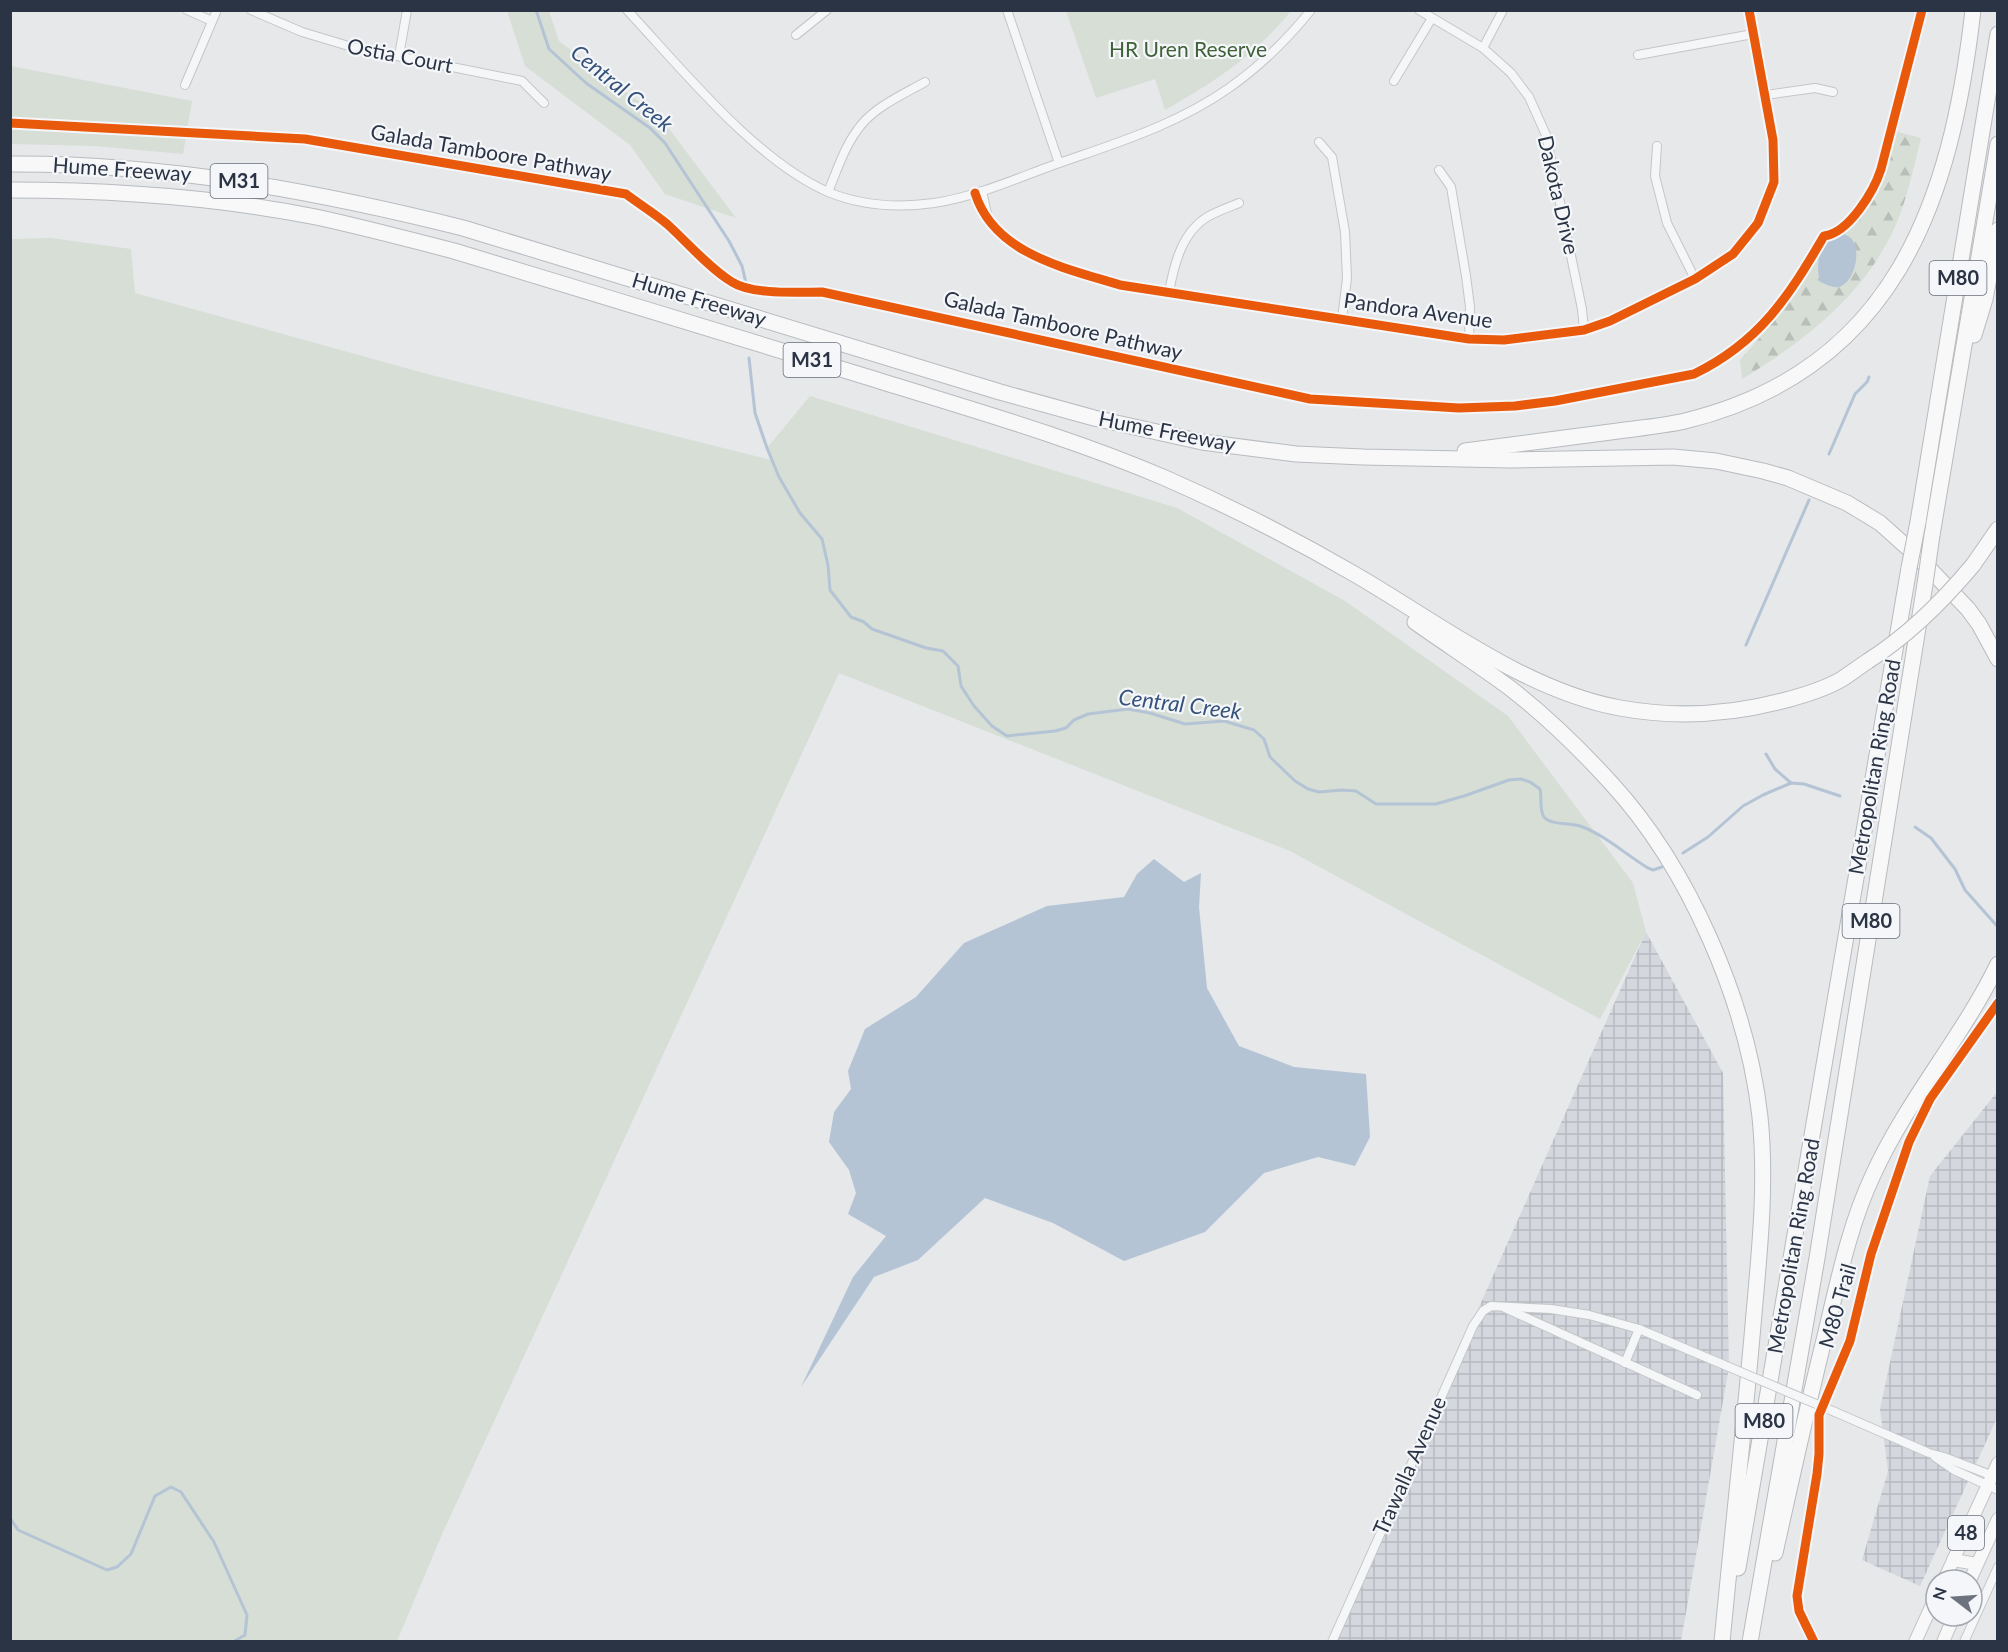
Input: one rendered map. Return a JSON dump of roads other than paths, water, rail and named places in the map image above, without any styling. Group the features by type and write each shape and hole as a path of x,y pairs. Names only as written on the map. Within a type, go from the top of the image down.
{"highway":[{"path":"1420,457 1683,422 1731,407 1759,394 1784,381 1827,352 1846,336 1887,289 1919,234 1942,174 1958,114 1973,10"},
{"name":"Metropolitan Ring Road","path":"1724,1641 1918,522 1998,34"},
{"name":"M80","path":"1957,392 1998,144"},
{"name":"Hume Freeway","path":"10,164 95,166 172,173 243,181 323,195 463,228 989,389 1121,425 1202,442 1263,450 1330,456 1420,457"},
{"name":"Hume Freeway","path":"10,190 118,192 248,206 325,219 454,251 910,390 1081,446 1198,493 1309,549"},
{"path":"1957,392 1985,299 1998,230"},
{"name":"Metropolitan Ring Road","path":"1750,1641 1817,1258 1932,535 1957,392"},
{"path":"1420,457 1511,460 1673,457 1716,460 1788,478 1847,503 1880,523 1920,558 1968,609 1998,659"},
{"path":"1309,549 1527,675 1550,686 1585,699 1617,707 1678,714 1717,713 1755,708 1815,691 1840,680 1887,649 1946,598 1998,529"},
{"path":"1309,549 1510,689 1576,746 1613,785 1665,854 1693,903 1717,955 1734,1004 1750,1062 1760,1115 1763,1184 1752,1346 1724,1641"},
{"path":"1755,1641 1841,1266 1860,1205 1884,1150 1898,1125 1974,1008 1998,964"}],"main road":[{"name":"48","path":"1949,1568 1993,1482 1998,1463"},
{"name":"48","path":"1975,1568 1998,1519"},
{"path":"1953,1560 1977,1564"},
{"path":"1915,1641 1924,1622"}],"street":[{"path":"187,10 212,21"},
{"path":"184,85 217,10"},
{"name":"Ostia Court","path":"251,10 330,41 522,81 544,103"},
{"path":"399,56 407,10"},
{"path":"627,10 721,111 798,177 828,192 861,203 895,205 936,203 978,192 1162,126 1231,87 1276,51 1311,10"},
{"path":"796,35 827,10"},
{"path":"1007,10 1059,163"},
{"name":"Dakota Drive","path":"1419,10 1483,48 1511,73 1529,97 1546,135 1582,309 1584,330"},
{"path":"1483,48 1503,10"},
{"name":"Pandora Avenue","path":"978,192 988,218 1000,233 1022,251 1071,270 1120,285 1469,339 1504,340 1584,330 1610,321 1695,279 1733,254 1758,223 1774,182 1773,140 1749,10"},
{"path":"1394,81 1432,18"},
{"path":"1638,55 1753,34"},
{"path":"828,192 845,149 863,123 888,104 925,82"},
{"path":"1766,95 1815,88 1833,92"},
{"path":"1319,142 1332,157 1345,232 1347,278 1342,319"},
{"path":"1657,147 1655,176 1667,223 1680,254 1695,279"},
{"path":"1439,170 1451,188 1459,232 1467,286 1469,339"},
{"path":"1169,292 1177,256 1197,224 1208,216 1239,203"},
{"path":"1501,1306 1579,1313 1639,1329 1929,1453 1944,1457 1993,1482"},
{"path":"1501,1306 1697,1395"},
{"name":"Trawalla Avenue","path":"1332,1641 1479,1316 1487,1308 1501,1306"},
{"path":"1625,1363 1639,1329"},
{"path":"1964,1641 1997,1571"}],"water":[{"path":"1842,233 1853,241 1856,260 1852,274 1844,285 1834,287 1820,282 1819,256 1827,241"},
{"path":"1154,859 1184,882 1201,873 1199,907 1207,988 1239,1046 1294,1067 1366,1074 1370,1137 1355,1166 1318,1157 1264,1173 1205,1232 1124,1261 1053,1223 985,1198 918,1260 874,1277 801,1387 853,1277 886,1236 848,1214 856,1193 849,1170 829,1142 834,1112 851,1089 848,1071 865,1029 916,997 964,943 1047,906 1124,897 1137,874"}],"waterway":[{"name":"Central Creek","path":"536,10 549,49 586,83 650,128 665,143 729,241 742,266 746,283"},
{"name":"Central Creek","path":"749,358 755,413 767,448 779,477 800,513 822,539 828,565 830,590 851,617 864,622 872,629 926,648 943,651 958,666 961,686 974,706 992,726 1007,736 1055,731 1066,728 1074,720 1088,714 1128,709 1185,724 1224,721 1254,730 1264,739 1270,757 1295,781 1308,789 1319,792 1356,791 1376,804 1436,804 1509,780 1521,779 1540,789 1542,811 1547,820 1580,826 1648,868 1653,870 1662,867"},
{"path":"1829,454 1855,394 1869,377"},
{"path":"1746,645 1809,500"},
{"path":"1766,754 1775,769 1791,783"},
{"name":"Central Creek","path":"1683,853 1708,837 1743,806 1791,783 1804,784 1840,796"},
{"name":"Central Creek","path":"1915,827 1931,838 1955,869 1965,890 1997,926"},
{"path":"10,1518 18,1530 107,1570 117,1567 131,1554 155,1496 171,1487 181,1492 214,1542 247,1615 245,1635 233,1642"}],"park label":[{"name":"HR Uren Reserve","path":"1188,50"}]}
